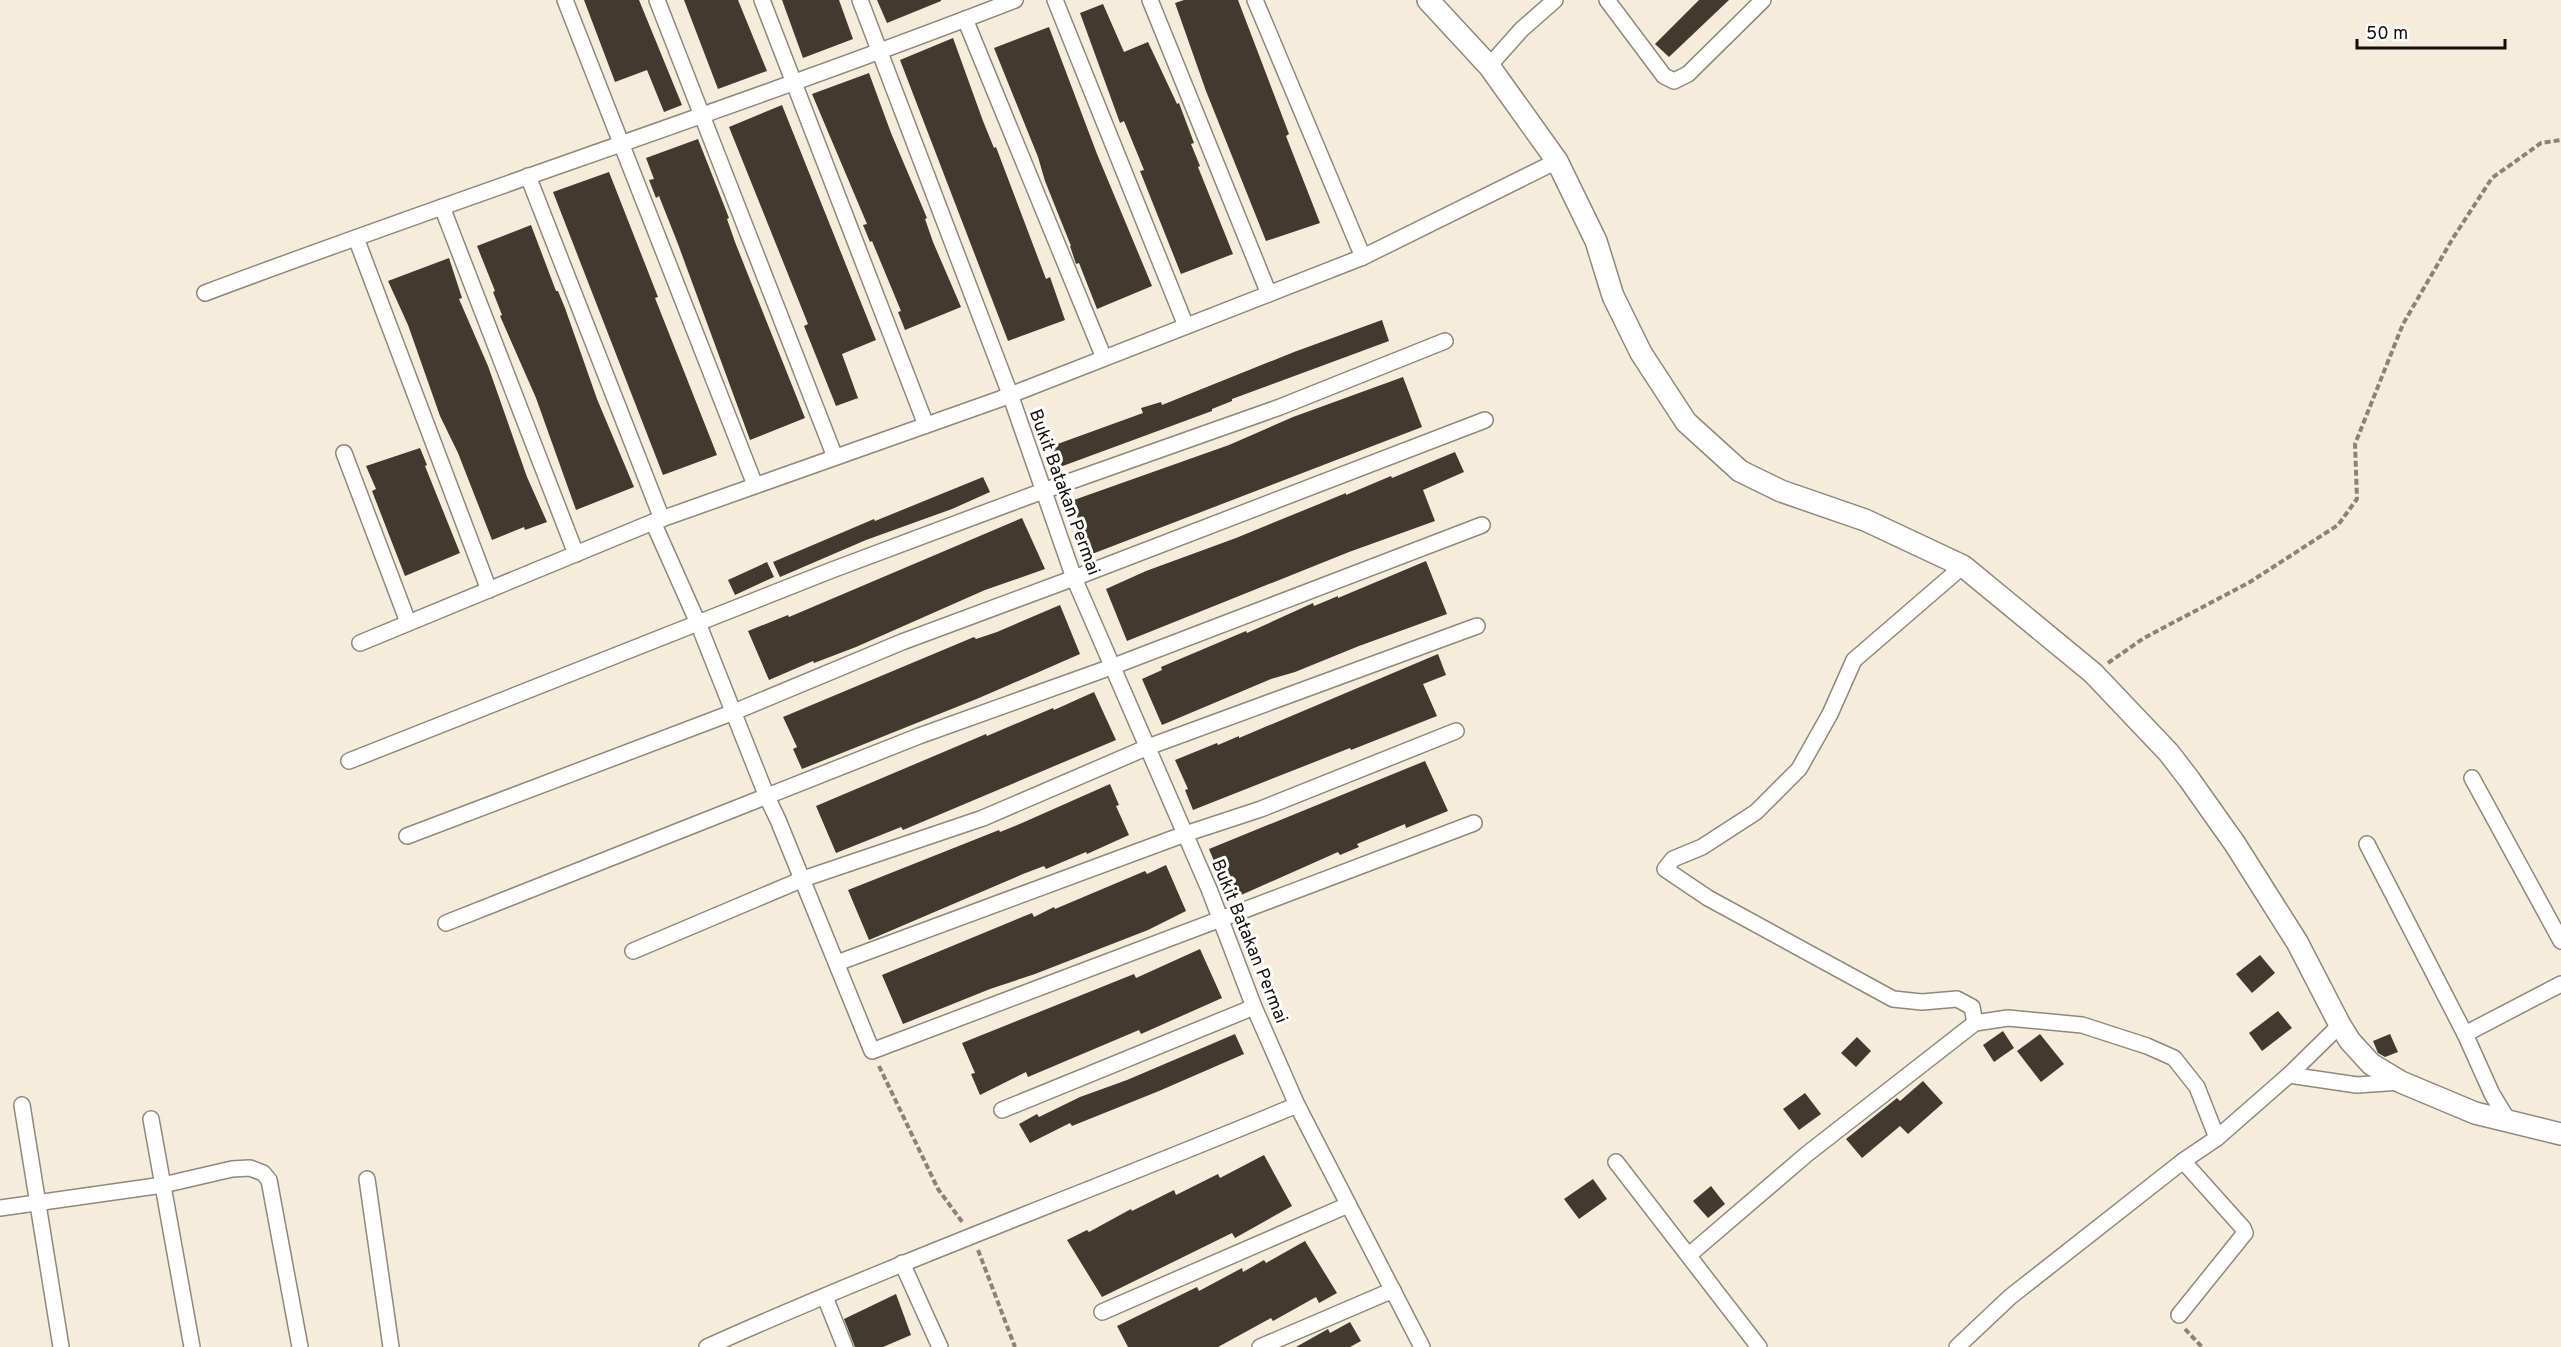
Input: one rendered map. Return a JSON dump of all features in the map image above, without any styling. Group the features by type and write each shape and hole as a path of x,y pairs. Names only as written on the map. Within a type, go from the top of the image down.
{"street":[{"path":"565,0 755,485"},
{"path":"657,0 835,457"},
{"path":"762,0 926,424"},
{"name":"Bukit Batakan Permai","path":"860,0 1010,394 1074,578 1222,919 1254,1007 1298,1105 1422,1347"},
{"path":"205,293 356,237 880,52 1015,0"},
{"path":"1055,0 1186,326"},
{"path":"1150,0 1269,294"},
{"path":"1254,0 1363,257"},
{"path":"1428,0 1489,66 1557,161 1596,241 1613,296 1646,361 1686,422 1740,471 1781,491 1865,520 1963,566 2093,673 2169,753 2235,844 2297,942 2340,1025 2350,1041 2371,1064 2400,1082 2475,1113 2561,1134"},
{"path":"1489,66 1522,29 1555,0"},
{"path":"1607,0 1664,76 1674,81 1688,75 1763,0"},
{"path":"965,19 1104,358"},
{"path":"360,644 408,622 657,520 1010,394 1363,257 1557,161"},
{"path":"528,176 657,520 767,797 872,1051 1474,823"},
{"path":"442,207 576,554"},
{"path":"356,237 489,590"},
{"path":"349,761 832,570 1043,491 1280,407 1445,341"},
{"path":"406,836 734,711 902,642 1485,420"},
{"path":"344,453 408,622"},
{"path":"446,922 919,736 1114,666 1482,525"},
{"path":"1963,566 1854,660 1830,714 1799,769 1756,812 1702,847 1673,859 1665,869 1708,898 1893,999 1922,1002 1957,999 1972,1007 1975,1023"},
{"path":"633,951 802,879 983,818 1148,747 1478,626"},
{"path":"837,963 1185,834 1261,809 1456,731"},
{"path":"2472,778 2561,941"},
{"path":"2367,844 2465,1034 2492,1094 2509,1122"},
{"path":"2465,1034 2561,984"},
{"path":"1002,1110 1254,1007"},
{"path":"1689,1255 1807,1154 1975,1023 2008,1018 2082,1025 2147,1046 2174,1058 2197,1087 2217,1137"},
{"path":"1957,1347 2010,1297 2183,1161 2217,1137 2289,1075 2340,1025"},
{"path":"2289,1075 2357,1085 2400,1082"},
{"path":"22,1105 61,1347"},
{"path":"707,1347 734,1341 902,1263 1149,1167 1298,1105"},
{"path":"151,1119 192,1347"},
{"path":"2179,1315 2245,1233 2183,1161"},
{"path":"1616,1162 1759,1347"},
{"path":"0,1208 163,1185 232,1169 250,1168 263,1173 269,1180 300,1347"},
{"path":"367,1179 392,1347"},
{"path":"1102,1312 1348,1204"},
{"path":"902,1263 940,1347"},
{"path":"1260,1347 1393,1290"},
{"path":"825,1297 845,1347"}],"path":[{"path":"2093,673 2144,638 2250,582 2338,525 2357,499 2355,444 2403,324 2492,178 2541,143 2561,140"},
{"path":"872,1051 938,1190 972,1235 1016,1347"},
{"path":"2179,1315 2179,1321 2202,1347"}],"building":[{"path":"584,0 639,0 682,105 664,112 647,70 615,82"},
{"path":"684,0 738,0 767,71 718,89"},
{"path":"782,0 839,0 853,39 803,58"},
{"path":"877,0 941,0 941,1 887,23"},
{"path":"1184,0 1238,0 1289,134 1286,136 1320,223 1266,241 1206,91 1175,3"},
{"path":"1699,0 1729,0 1669,57 1655,44"},
{"path":"1103,4 1124,52 1148,42 1177,104 1179,103 1194,143 1191,144 1200,166 1198,167 1233,254 1181,274 1140,171 1144,170 1124,121 1120,123 1080,13"},
{"path":"1049,27 1097,154 1152,286 1097,309 1079,263 1076,264 1038,157 994,48"},
{"path":"953,38 983,121 994,148 996,147 1046,279 1050,277 1065,320 1008,341 900,60"},
{"path":"869,73 891,133 927,218 925,219 933,242 961,307 905,330 898,312 901,311 863,225 867,224 812,94"},
{"path":"782,105 876,340 842,354 858,398 836,406 804,326 808,324 729,127"},
{"path":"698,139 729,218 727,219 735,242 805,418 750,440 678,244 659,196 656,198 649,180 654,179 646,158"},
{"path":"609,172 658,297 655,298 717,455 663,475 553,192"},
{"path":"531,225 556,291 565,308 597,399 634,487 576,510 536,398 500,316 502,315 493,292 495,291 477,246"},
{"path":"449,258 462,298 459,299 488,366 527,477 547,522 525,530 524,527 492,540 458,453 440,416 408,325 388,281"},
{"path":"1382,320 1389,341 1232,399 1212,411 1060,467 1052,446 1143,413 1141,408 1161,402 1162,405 1294,352"},
{"path":"1403,377 1422,427 1092,554 1071,501 1229,445 1293,417"},
{"path":"420,448 460,553 405,576 372,491 376,489 366,466"},
{"path":"1455,452 1464,472 1423,490 1435,521 1349,552 1127,641 1106,589 1146,571"},
{"path":"983,477 990,492 952,509 866,540 780,577 773,562 874,519 875,521"},
{"path":"1022,518 1045,569 985,590 856,647 814,663 813,661 769,680 748,631 788,615 789,617"},
{"path":"1426,561 1447,614 1271,679 1162,725 1142,679 1162,670 1161,667 1246,631 1247,633 1313,603 1314,606 1338,596 1338,598"},
{"path":"767,562 774,577 735,595 728,580"},
{"path":"1060,605 1080,654 979,698 802,769 793,749 797,747 783,717 974,637 976,639 997,632"},
{"path":"1438,654 1446,675 1423,684 1437,716 1193,810 1185,790 1188,789 1175,760 1217,743 1218,745 1239,736 1239,738"},
{"path":"1094,692 1116,740 903,830 901,827 836,853 816,806 986,734 987,736 1053,708 1054,710"},
{"path":"1425,761 1448,811 1406,828 1405,824 1357,844 1359,847 1340,855 1338,852 1230,900 1209,849"},
{"path":"1110,784 1119,805 1116,806 1129,835 1087,854 1086,852 1046,869 1044,866 1023,874 869,940 848,890 999,830 1000,832"},
{"path":"1166,865 1186,911 1148,930 903,1024 882,975 1032,913 1034,917 1145,871 1147,874"},
{"path":"1200,949 1222,998 1141,1034 1139,1030 1028,1077 1026,1072 980,1095 971,1074 975,1073 962,1043 1134,974 1136,978"},
{"path":"2260,955 2275,973 2252,993 2236,974"},
{"path":"2278,1011 2292,1028 2262,1051 2249,1033"},
{"path":"2003,1031 2014,1048 1994,1062 1983,1045"},
{"path":"1235,1034 1244,1054 1159,1091 1072,1126 1070,1123 1030,1143 1019,1124 1037,1114 1039,1117 1080,1097 1127,1080"},
{"path":"2040,1034 2064,1064 2041,1082 2017,1051"},
{"path":"2390,1034 2398,1052 2385,1057 2378,1053 2373,1041"},
{"path":"1857,1037 1871,1051 1856,1067 1841,1053"},
{"path":"1923,1081 1943,1103 1908,1134 1900,1126 1862,1158 1846,1139 1897,1098 1900,1101"},
{"path":"1805,1093 1821,1114 1799,1130 1783,1109"},
{"path":"1264,1155 1292,1206 1235,1238 1232,1233 1102,1297 1067,1240 1087,1230 1089,1232 1131,1209 1132,1211 1174,1190 1176,1195 1218,1174 1220,1178"},
{"path":"1593,1179 1607,1199 1579,1219 1564,1199"},
{"path":"1711,1186 1725,1204 1708,1218 1693,1201"},
{"path":"1305,1241 1337,1293 1319,1303 1316,1297 1273,1321 1271,1318 1218,1347 1128,1347 1117,1326 1197,1287 1199,1291 1242,1268 1243,1272 1264,1260 1266,1263"},
{"path":"896,1294 911,1335 883,1347 855,1347 844,1319"},
{"path":"1350,1322 1361,1341 1350,1347 1296,1347 1328,1329 1330,1333"}]}
